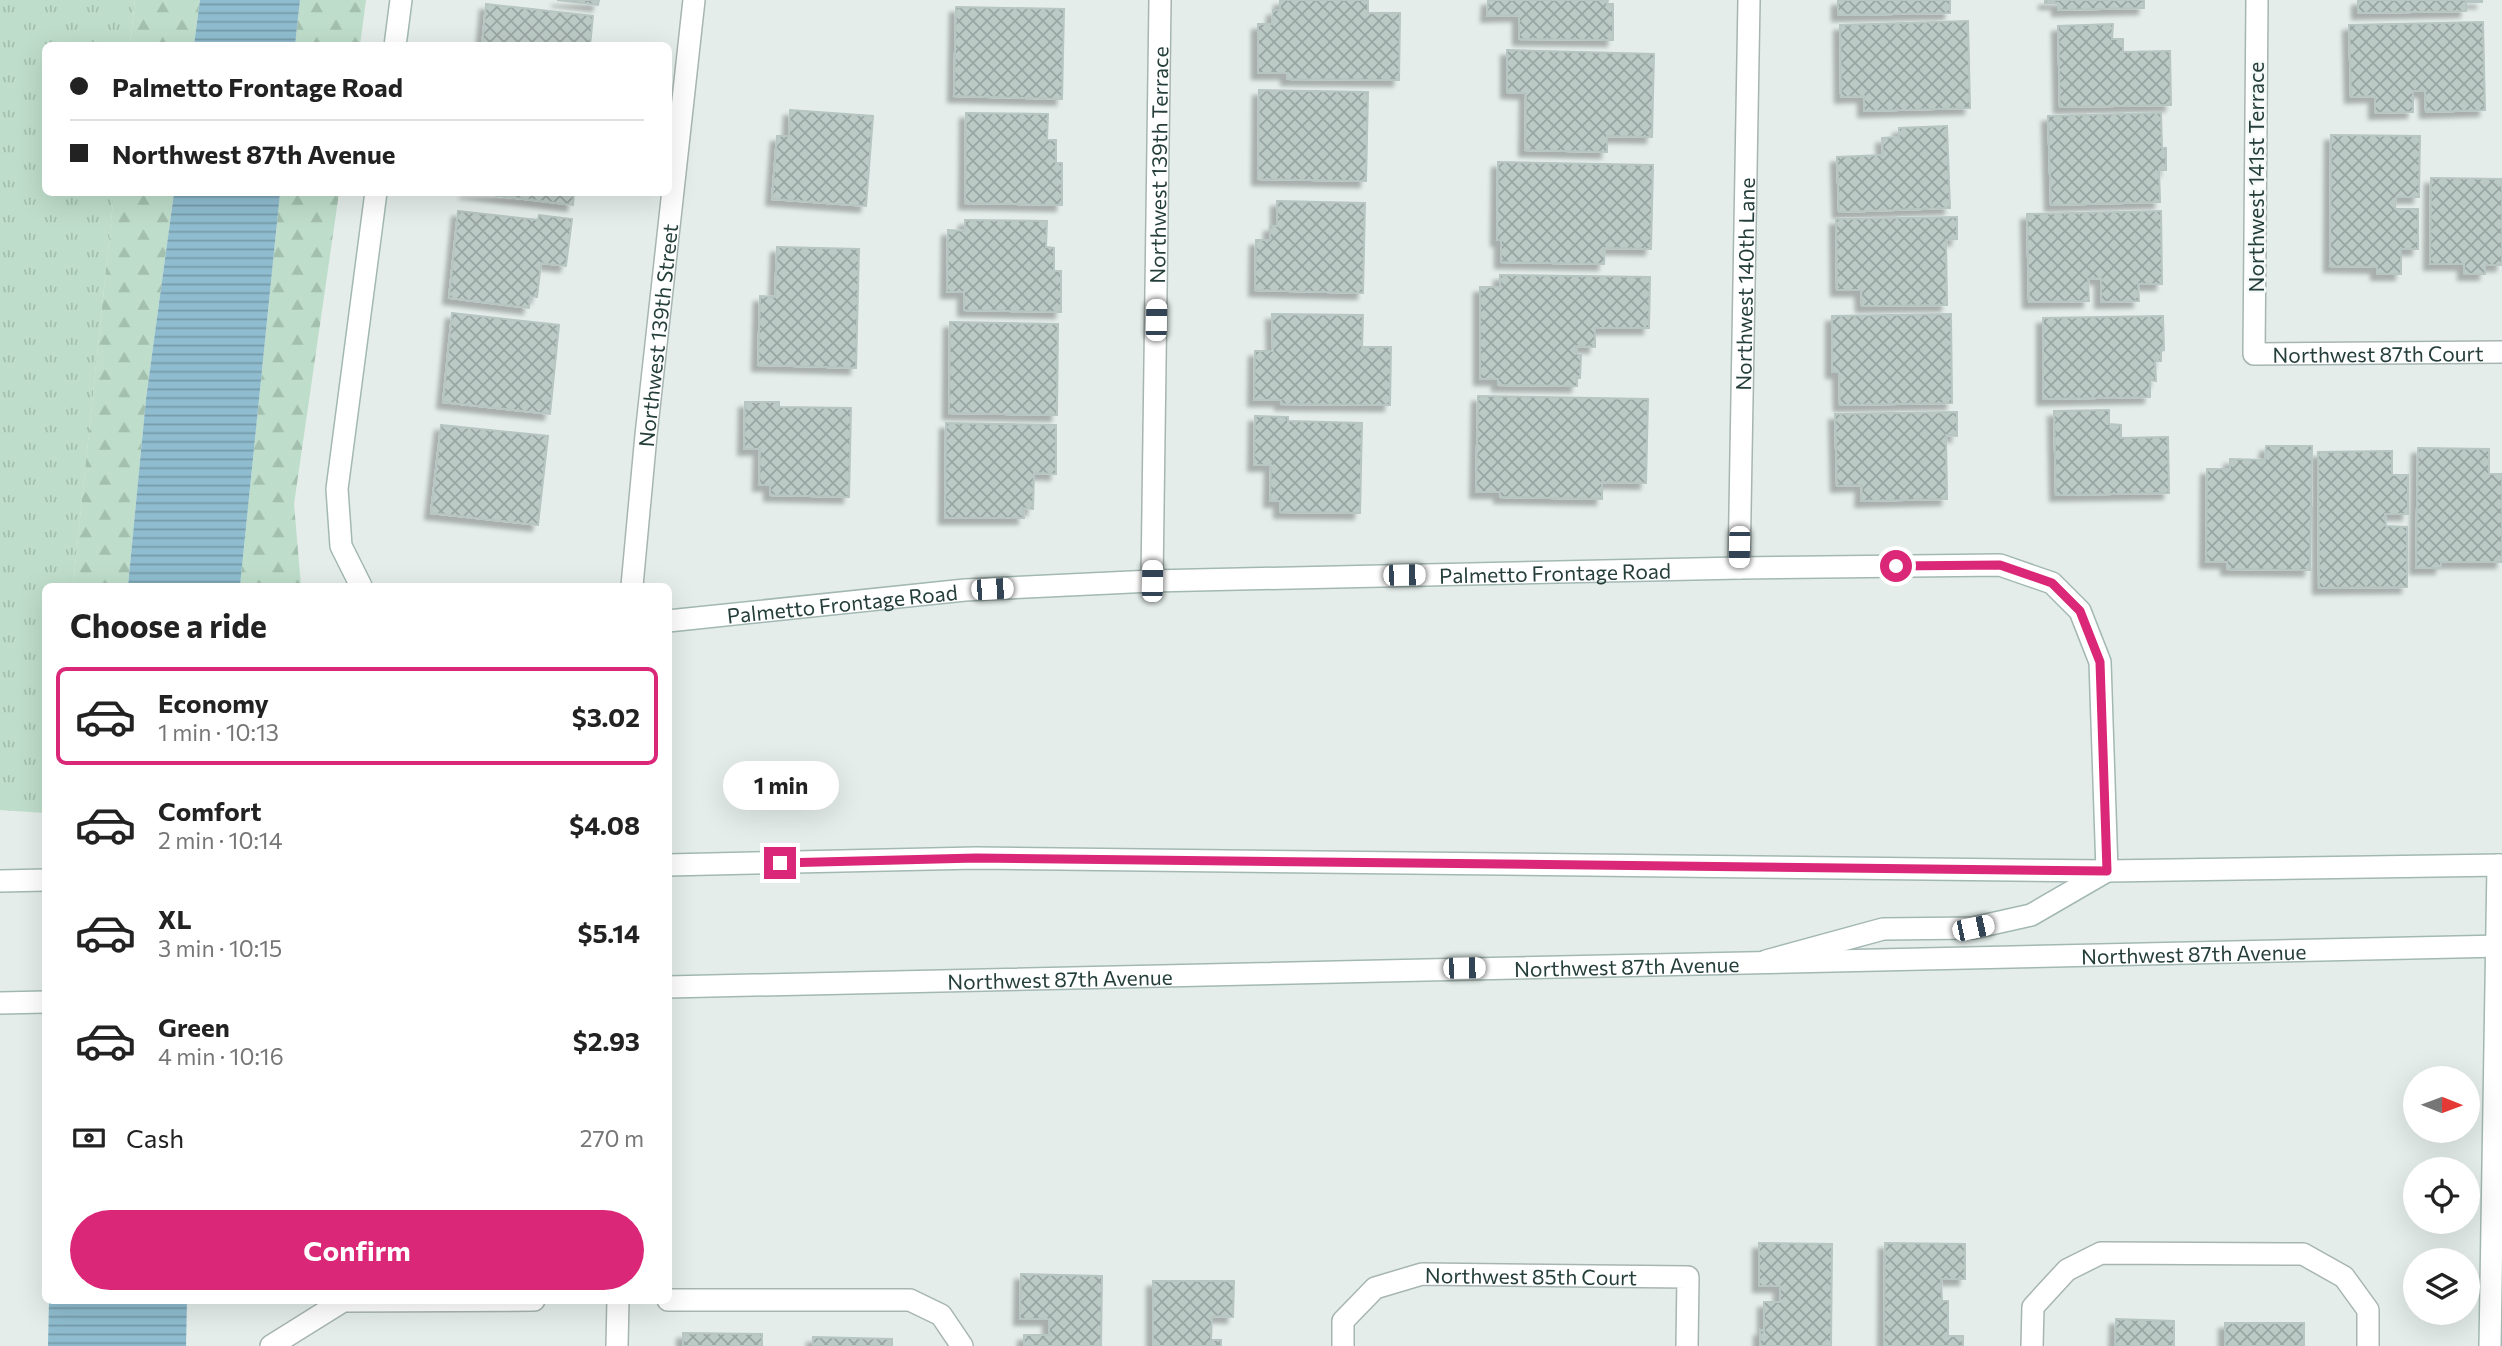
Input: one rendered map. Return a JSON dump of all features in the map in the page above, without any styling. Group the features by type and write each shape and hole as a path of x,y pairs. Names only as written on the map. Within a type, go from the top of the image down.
{"street":[{"path":"396,42 401,0"},
{"name":"Northwest 139th Street","path":"632,583 694,0"},
{"name":"Northwest 139th Terrace","path":"1152,581 1160,0"},
{"name":"Northwest 140th Lane","path":"1739,568 1749,0"},
{"name":"Northwest 141st Terrace","path":"2254,354 2257,0"},
{"path":"359,583 341,547 337,489 375,196"},
{"name":"Northwest 87th Court","path":"2254,354 2502,352"},
{"name":"Palmetto Frontage Road","path":"672,621 965,590 1152,581 2000,565 2052,583 2080,611 2100,662 2107,871"},
{"path":"672,865 976,858 2107,871 2500,865 2490,1346"},
{"path":"1766,961 1883,929 1973,928 2031,915 2107,871"},
{"path":"0,881 42,880"},
{"name":"Northwest 87th Avenue","path":"672,987 2499,946"},
{"path":"0,1003 42,1002"},
{"path":"2032,1346 2033,1307 2067,1270 2101,1253 2303,1254 2344,1278 2368,1310 2368,1346"},
{"name":"Northwest 85th Court","path":"1343,1346 1343,1321 1375,1288 1422,1274 1688,1277 1687,1346"},
{"path":"672,1300 910,1300 941,1315 962,1346"},
{"path":"271,1346 338,1304"},
{"path":"617,1346 618,1304"}],"green space":[{"path":"0,0 135,0 130,42 42,42 42,196 114,196 73,583 42,583 42,813 0,810"},
{"path":"135,0 200,0 194,42 130,42"},
{"path":"300,0 366,0 360,42 295,42"},
{"path":"114,196 174,196 146,399 128,583 73,583"},
{"path":"280,196 339,196 294,504 301,583 240,583"}],"water":[{"path":"200,0 300,0 295,42 194,42"},
{"path":"174,196 280,196 240,583 128,583 146,399"},
{"path":"49,1304 187,1304 186,1346 48,1346"}],"building":[{"path":"557,0 599,0 598,5"},
{"path":"1280,0 1368,0 1368,13 1400,13 1399,80 1287,79 1287,73 1258,73 1258,24 1272,24 1273,10 1280,10"},
{"path":"1488,0 1608,0 1607,4 1613,4 1613,40 1519,39 1519,15 1487,16"},
{"path":"1838,0 1950,0 1950,13 1838,15"},
{"path":"2045,0 2144,0 2144,8 2058,10 2058,3 2045,3"},
{"path":"2358,0 2482,2 2466,2 2466,11 2358,13"},
{"path":"486,4 593,16 590,42 482,42"},
{"path":"956,7 1064,9 1062,99 954,96"},
{"path":"1968,21 1970,108 1864,111 1864,96 1841,97 1840,25"},
{"path":"2483,22 2485,110 2426,112 2425,91 2413,91 2413,112 2375,113 2375,96 2351,97 2349,25"},
{"path":"2113,24 2112,39 2123,39 2123,52 2170,51 2171,105 2060,107 2058,26"},
{"path":"1507,50 1654,54 1652,137 1607,136 1607,152 1525,150 1526,93 1507,92"},
{"path":"1259,90 1368,92 1366,181 1258,179"},
{"path":"790,110 873,116 866,206 772,199 777,136 789,136"},
{"path":"966,113 1048,114 1047,140 1056,140 1056,163 1062,163 1062,205 965,203"},
{"path":"2161,113 2166,170 2159,170 2160,202 2051,205 2048,116"},
{"path":"1947,126 1950,208 1839,212 1837,157 1883,155 1882,138 1899,137 1899,128"},
{"path":"2331,135 2420,136 2419,197 2396,197 2395,209 2418,209 2418,249 2401,249 2401,274 2377,274 2377,267 2330,266"},
{"path":"1498,162 1653,165 1651,249 1605,248 1604,264 1501,262 1501,240 1497,240"},
{"path":"2431,178 2502,179 2502,265 2485,265 2485,274 2464,274 2464,264 2430,264"},
{"path":"498,196 574,196 573,205"},
{"path":"1277,201 1365,203 1363,293 1255,290 1256,240 1270,240 1270,226 1277,226"},
{"path":"458,211 538,220 539,215 572,219 566,266 541,263 537,297 530,296 529,308 449,298"},
{"path":"2161,211 2162,284 2138,284 2139,301 2101,302 2101,278 2088,279 2089,301 2029,302 2027,214"},
{"path":"1957,217 1957,239 1946,240 1947,305 1862,306 1861,290 1837,290 1836,219"},
{"path":"965,220 1047,221 1046,247 1054,248 1054,271 1061,271 1061,312 964,310 964,292 947,292 948,230 965,231"},
{"path":"777,247 859,249 856,368 758,365 760,296 775,297"},
{"path":"1500,275 1650,277 1649,328 1595,328 1595,347 1576,346 1577,354 1581,355 1577,386 1498,385 1498,379 1480,379 1480,287 1500,287"},
{"path":"452,313 559,325 550,414 443,402"},
{"path":"1272,314 1363,315 1362,347 1391,347 1390,405 1281,404 1281,400 1254,400 1255,351 1273,351"},
{"path":"1951,314 1952,403 1840,405 1839,372 1832,372 1832,316"},
{"path":"2163,316 2164,350 2161,351 2161,361 2155,361 2156,381 2150,380 2150,397 2043,399 2043,318"},
{"path":"950,322 1058,324 1057,415 949,413"},
{"path":"1478,396 1648,399 1646,483 1602,482 1602,499 1500,497 1500,492 1476,492"},
{"path":"745,402 779,402 779,407 851,408 849,497 770,495 770,485 759,485 760,449 744,449"},
{"path":"2109,410 2109,424 2121,425 2121,438 2168,437 2169,493 2056,495 2054,411"},
{"path":"1957,412 1957,436 1946,435 1947,499 1861,501 1862,485 1837,486 1835,414"},
{"path":"1255,416 1288,417 1288,421 1362,423 1360,513 1280,512 1280,501 1270,501 1271,465 1254,465"},
{"path":"946,423 1056,425 1056,474 1034,473 1033,509 1023,508 1024,518 945,518"},
{"path":"441,425 548,436 538,525 431,513"},
{"path":"2266,446 2312,446 2310,570 2227,569 2227,562 2206,562 2207,469 2230,469 2230,459 2265,460"},
{"path":"2418,448 2489,449 2489,474 2502,474 2502,562 2441,562 2441,568 2416,568"},
{"path":"2392,451 2392,475 2408,475 2408,514 2385,514 2386,526 2407,527 2407,587 2319,588 2318,452"},
{"path":"1759,1243 1832,1244 1831,1346 1760,1346 1760,1330 1764,1331 1764,1302 1780,1302 1780,1286 1759,1286"},
{"path":"1885,1243 1965,1244 1965,1279 1941,1279 1942,1301 1948,1301 1948,1336 1963,1336 1963,1346 1884,1346"},
{"path":"1021,1274 1102,1276 1101,1346 1024,1346 1024,1335 1049,1335 1049,1319 1020,1319"},
{"path":"1153,1281 1234,1281 1233,1317 1212,1316 1211,1340 1221,1340 1221,1346 1153,1346"},
{"path":"2116,1319 2174,1321 2174,1346 2115,1346"},
{"path":"2225,1323 2304,1323 2304,1346 2225,1346"},
{"path":"683,1333 762,1334 762,1346 683,1346"},
{"path":"813,1337 892,1339 892,1346 813,1346"}],"route":[{"path":"780,863 976,858 2107,871 2100,662 2080,611 2052,583 2000,565 1896,566"}]}
